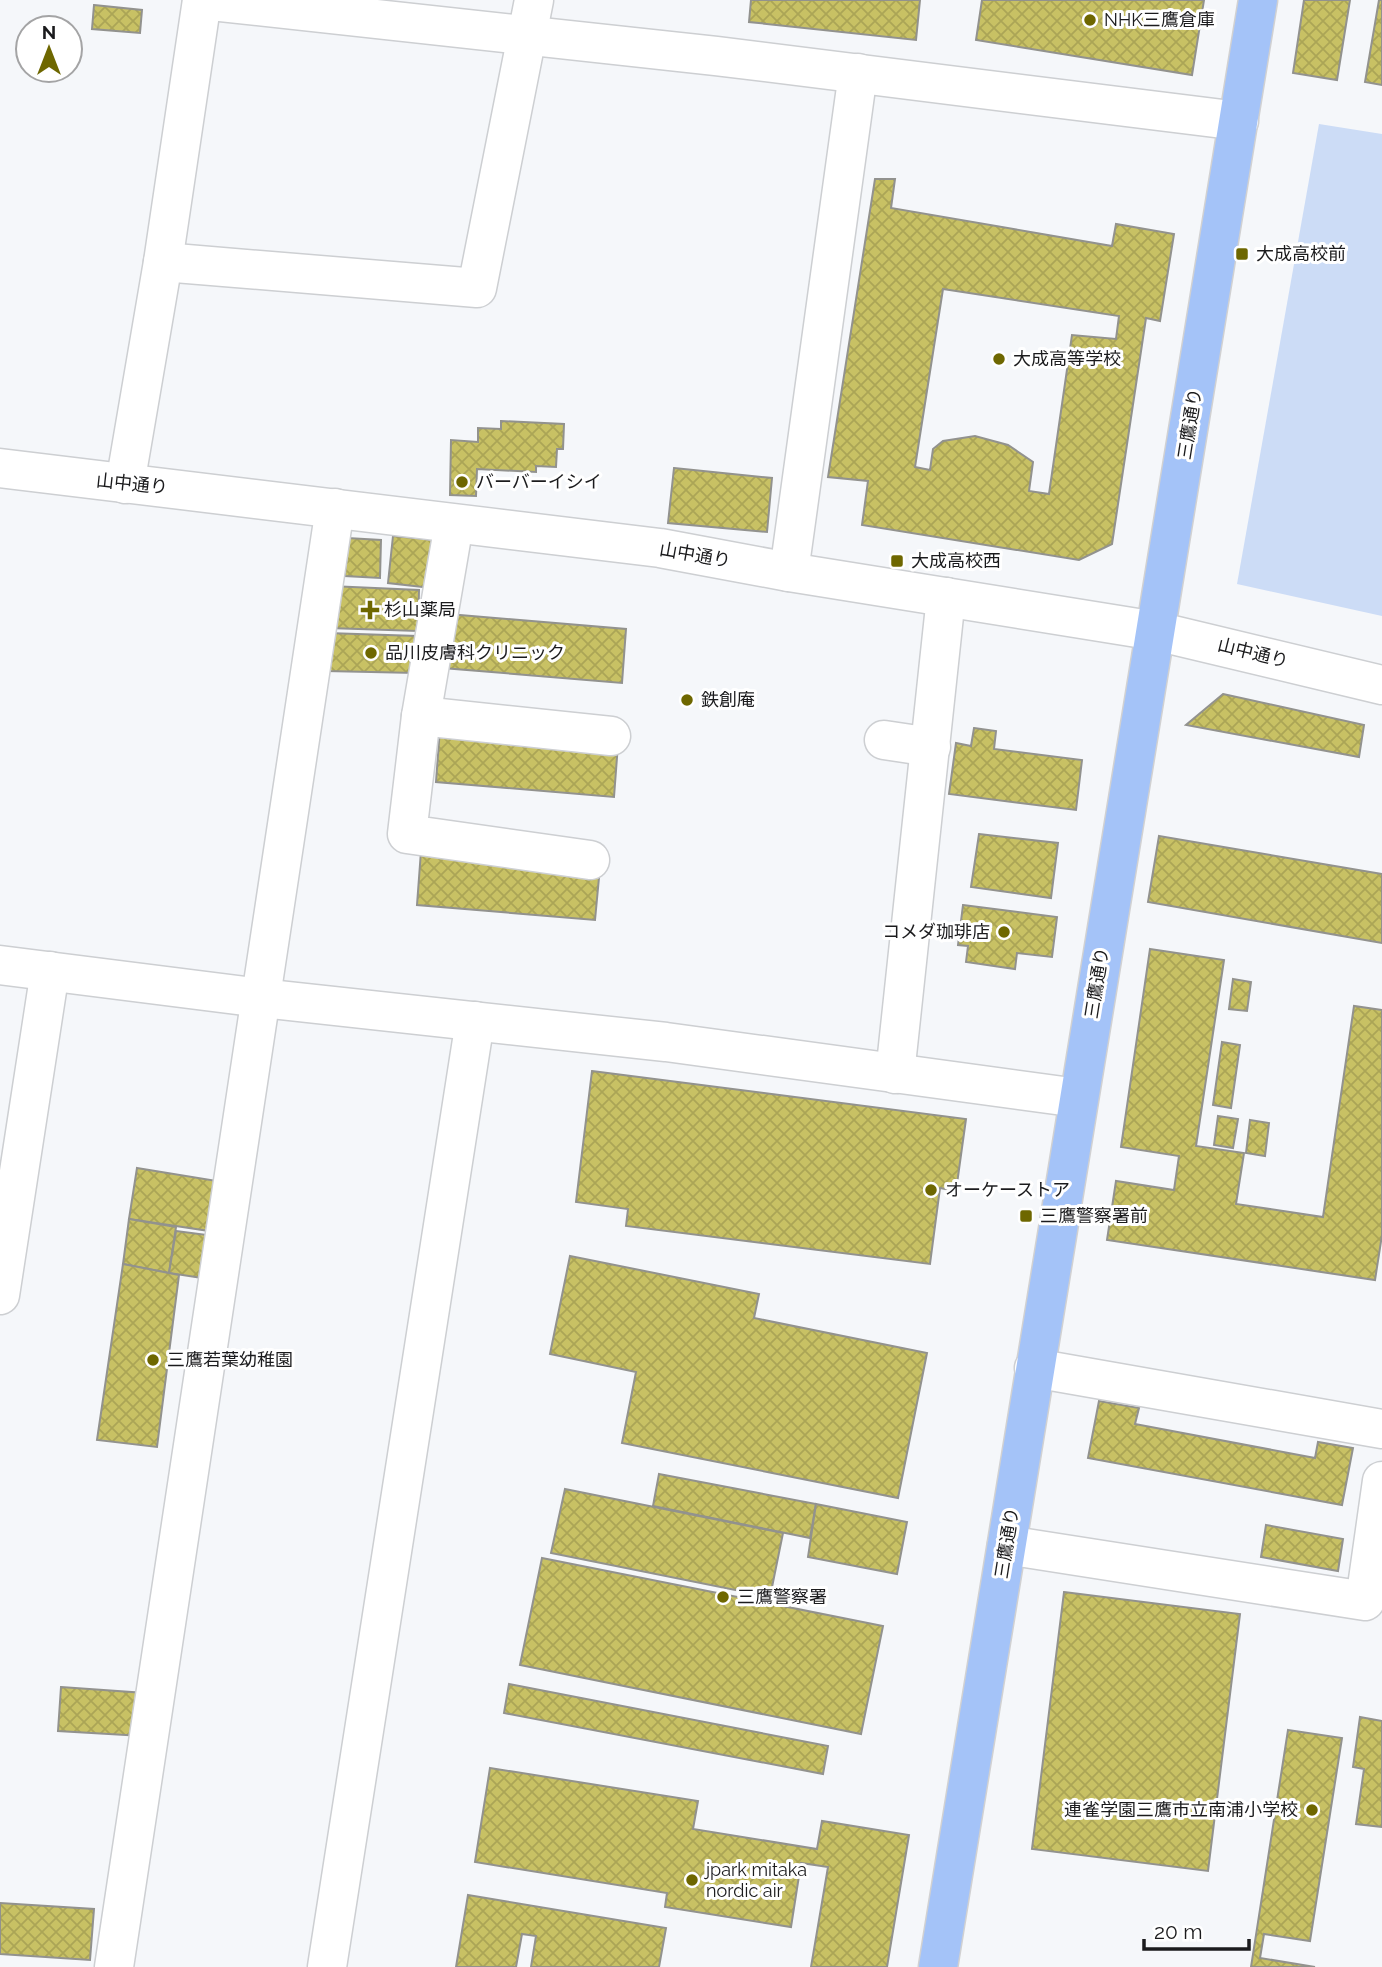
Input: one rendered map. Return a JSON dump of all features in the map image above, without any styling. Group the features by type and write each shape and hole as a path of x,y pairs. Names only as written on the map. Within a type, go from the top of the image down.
{"main road":[{"name":"三鷹通り","path":"939,1967 1034,1368 1258,0"}],"street":[{"path":"125,484 163,262 202,0 531,18 858,73 1239,121"},
{"path":"163,262 477,288 531,18"},
{"path":"789,572 858,73"},
{"name":"山中通り","path":"0,468 660,548 789,572 1156,631 1382,685"},
{"path":"114,1967 335,508"},
{"path":"454,524 421,716 407,834 590,860"},
{"path":"895,1074 946,597"},
{"path":"421,716 611,736"},
{"path":"884,740 931,747"},
{"path":"0,965 261,998 666,1042 1078,1098"},
{"path":"0,1295 50,971"},
{"path":"327,1967 475,1021"},
{"path":"1034,1368 1382,1429"},
{"path":"1007,1545 1366,1601 1382,1481"}],"shaded area":[{"path":"1319,124 1382,134 1382,616 1237,584"}],"building":[{"path":"751,0 920,0 916,40 749,22"},
{"name":"NHK三鷹倉庫","path":"982,0 1204,0 1192,75 976,40"},
{"path":"1304,0 1350,0 1337,80 1293,73"},
{"path":"1379,0 1382,0 1382,85 1365,82"},
{"path":"94,5 142,10 140,33 92,29"},
{"path":"875,179 895,179 891,208 1112,246 1116,224 1174,234 1160,321 1146,318 1112,544 1079,560 862,525 868,481 828,477","holes":["943,289 1119,316 1116,339 1072,335 1049,494 1029,491 1033,462 1008,445 975,436 943,441 933,449 930,470 915,467"]},
{"path":"501,421 564,424 563,449 557,449 556,467 536,466 536,472 477,469 476,496 450,495 451,440 478,442 478,428 501,429"},
{"path":"674,468 772,478 767,532 668,523"},
{"path":"393,536 436,540 431,588 388,583"},
{"path":"347,538 381,540 380,578 345,576"},
{"path":"330,586 419,590 418,631 329,628"},
{"path":"448,614 626,629 622,683 443,668"},
{"name":"品川皮膚科クリニック","path":"327,633 417,636 416,673 326,671"},
{"path":"1223,694 1364,725 1359,757 1186,725"},
{"path":"440,728 618,744 614,797 436,782"},
{"path":"974,728 996,731 994,749 1082,760 1076,810 949,794 956,743 971,746"},
{"path":"979,834 1058,843 1051,898 971,887"},
{"path":"1159,836 1382,874 1382,943 1148,902"},
{"path":"421,851 600,867 595,920 417,905"},
{"path":"963,905 1057,917 1052,957 1017,953 1015,969 966,962 968,946 958,945"},
{"path":"1150,949 1224,960 1196,1146 1244,1153 1236,1204 1323,1217 1354,1006 1382,1010 1382,1235 1375,1280 1107,1240 1116,1181 1174,1190 1179,1156 1121,1147"},
{"path":"1233,979 1251,982 1247,1011 1229,1009"},
{"path":"1222,1042 1240,1045 1231,1108 1213,1105"},
{"path":"592,1071 966,1119 956,1191 940,1188 930,1264 626,1226 628,1209 576,1202"},
{"path":"1218,1116 1238,1119 1233,1148 1214,1145"},
{"path":"1250,1120 1269,1123 1265,1156 1246,1153"},
{"path":"137,1168 223,1182 216,1232 129,1219"},
{"path":"129,1219 176,1227 169,1273 123,1264"},
{"path":"176,1231 215,1236 209,1279 169,1273"},
{"path":"570,1256 759,1294 754,1318 927,1353 898,1498 622,1443 636,1372 550,1354"},
{"path":"123,1264 179,1275 157,1447 97,1440"},
{"path":"1099,1401 1139,1408 1135,1424 1315,1458 1318,1442 1353,1448 1342,1505 1088,1458"},
{"path":"659,1474 816,1504 810,1538 653,1506"},
{"path":"565,1489 783,1533 770,1597 551,1553"},
{"path":"816,1504 907,1522 897,1574 808,1557"},
{"path":"1266,1525 1343,1539 1338,1571 1261,1557"},
{"path":"542,1558 883,1626 861,1734 520,1665"},
{"path":"1064,1592 1240,1614 1208,1871 1032,1849"},
{"path":"509,1684 828,1746 823,1774 504,1713"},
{"path":"61,1687 145,1693 142,1736 58,1731"},
{"path":"1360,1717 1382,1721 1382,1827 1356,1824 1364,1769 1353,1767"},
{"path":"1288,1730 1342,1738 1310,1941 1264,1934 1260,1958 1315,1967 1251,1967"},
{"name":"jpark mitaka nordic air","path":"490,1768 698,1801 693,1829 817,1849 822,1821 909,1835 887,1967 811,1967 828,1867 801,1863 791,1927 665,1907 667,1893 475,1862"},
{"path":"468,1895 666,1928 659,1967 531,1967 536,1936 522,1934 516,1967 456,1967"},
{"path":"0,1903 94,1909 90,1960 0,1954"}],"place":[{"name":"NHK三鷹倉庫","path":"1090,20"},
{"name":"大成高校前","path":"1242,254"},
{"name":"大成高等学校","path":"999,359"},
{"name":"バーバーイシイ","path":"462,482"},
{"name":"大成高校西","path":"897,561"},
{"name":"杉山薬局","path":"370,610"},
{"name":"品川皮膚科クリニック","path":"371,653"},
{"name":"鉄創庵","path":"687,700"},
{"name":"コメダ珈琲店","path":"1004,932"},
{"name":"オーケーストア","path":"931,1190"},
{"name":"三鷹警察署前","path":"1026,1216"},
{"name":"三鷹若葉幼稚園","path":"153,1360"},
{"name":"三鷹警察署","path":"723,1597"},
{"name":"連雀学園三鷹市立南浦小学校","path":"1312,1810"},
{"name":"jpark mitaka nordic air","path":"692,1880"}]}
